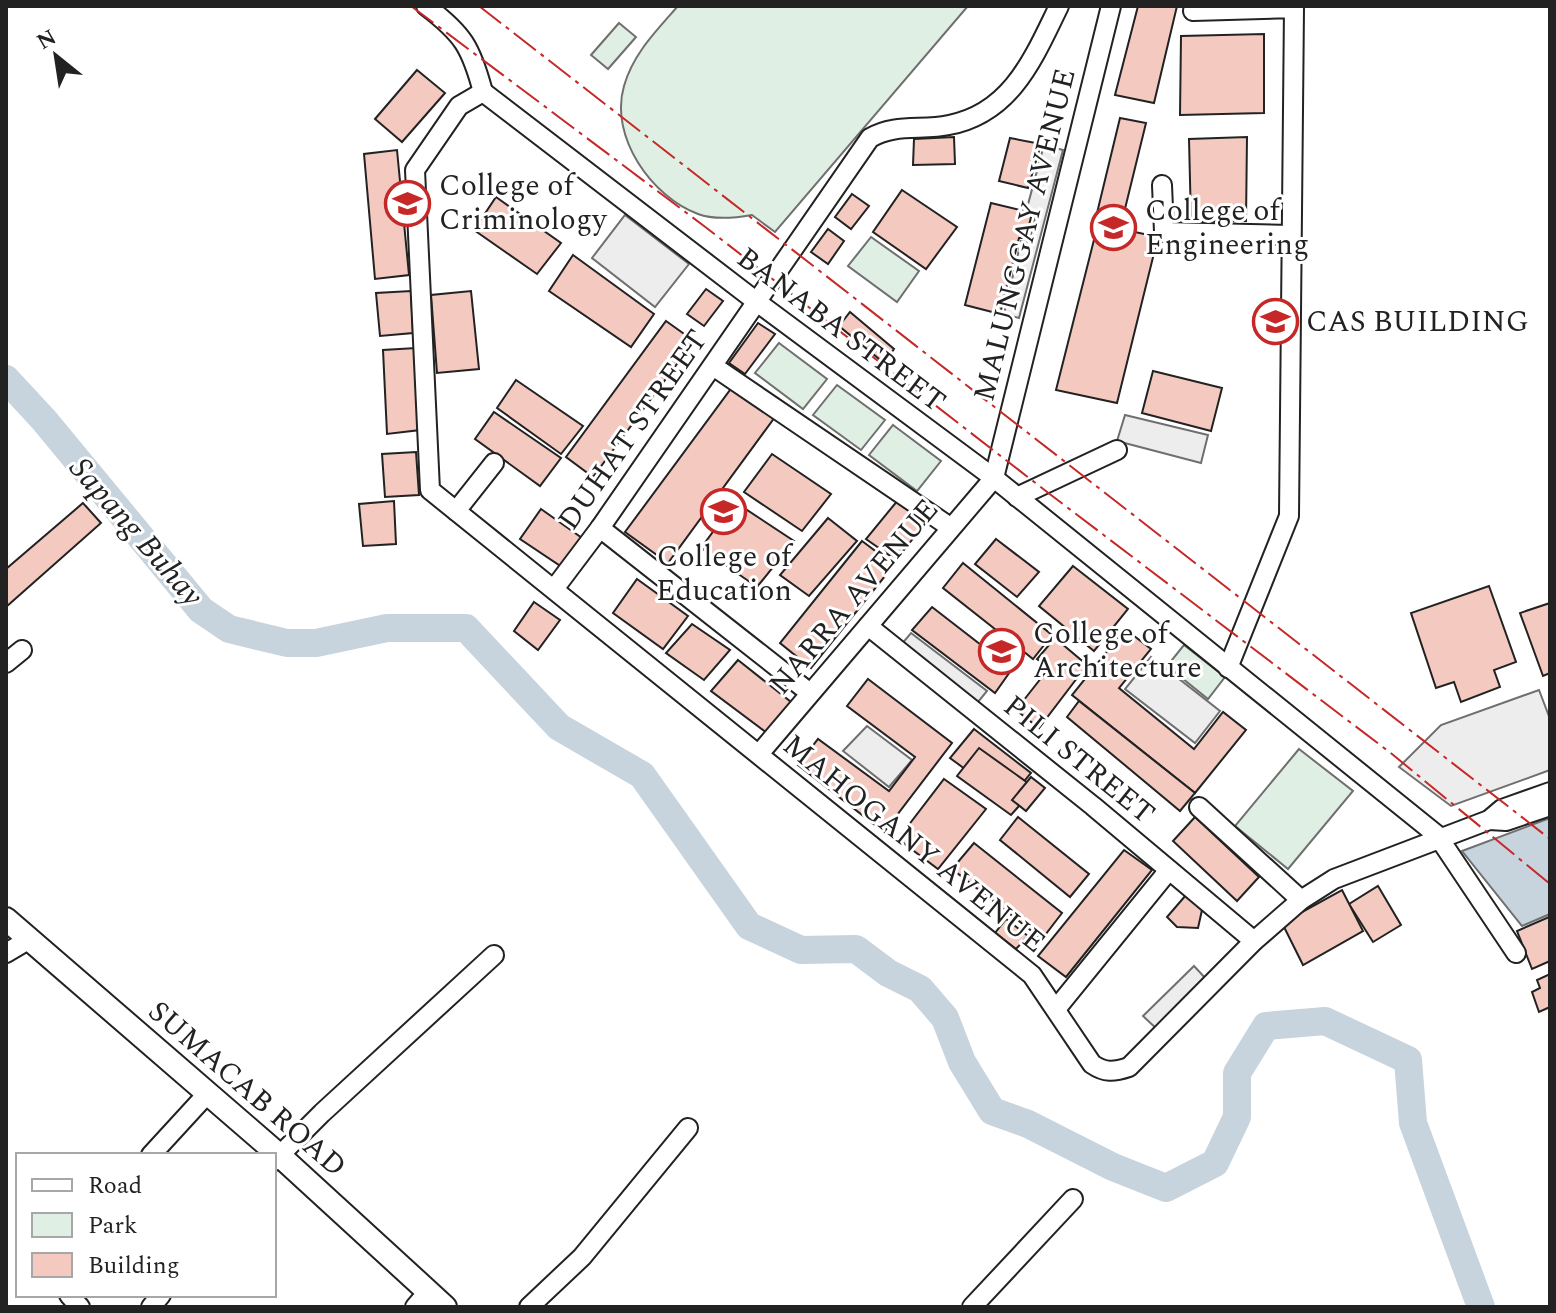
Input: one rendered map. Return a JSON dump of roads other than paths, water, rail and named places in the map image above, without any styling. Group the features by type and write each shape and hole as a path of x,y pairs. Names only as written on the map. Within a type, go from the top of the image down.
{"main road":[{"name":"SUMACAB ROAD","path":"6,919 272,1153"},
{"name":"SUMACAB ROAD","path":"277,1158 421,1300 445,1307"}],"street":[{"path":"426,6 452,26 474,57 483,92"},
{"name":"DUHAT STREET","path":"554,589 600,528 870,138 884,129 950,125 1003,98 1024,75 1059,6"},
{"name":"MALUNGGAY AVENUE","path":"994,478 1111,6"},
{"path":"1194,6 1193,11 1294,8 1289,516 1228,668"},
{"name":"BANABA STREET","path":"483,92 757,302 994,478 1439,838 1516,953"},
{"name":"MAHOGANY AVENUE","path":"483,92 459,106 415,170 430,490 1032,975 1092,1064 1102,1071 1129,1067 1254,941 1301,900 1334,879 1489,820 1502,809 1550,792"},
{"path":"1162,185 1164,232 1291,235"},
{"path":"713,366 950,527"},
{"path":"1017,497 1117,450"},
{"path":"456,511 494,463"},
{"name":"NARRA AVENUE","path":"759,754 994,478"},
{"path":"600,528 810,693"},
{"name":"PILI STREET","path":"868,626 1254,941"},
{"path":"6,663 22,650"},
{"name":"MAHOGANY AVENUE","path":"1489,820 1506,821 1550,806"},
{"path":"1199,807 1301,900"},
{"path":"1056,1009 1169,870"},
{"path":"6,953 28,940"},
{"path":"277,1158 494,955"},
{"path":"153,1153 207,1094"},
{"path":"529,1307 582,1257 688,1128"},
{"path":"972,1307 1073,1199"}],"waterway":[{"name":"Sapang Buhay","path":"6,379 44,420 201,610 229,629 287,643 316,643 387,628 466,628 559,727 642,775 749,926 801,950 856,949 888,973 920,989 945,1018 962,1062 992,1111 1028,1124 1113,1167 1166,1188 1215,1163 1237,1117 1237,1073 1266,1026 1325,1021 1408,1060 1413,1123 1481,1307"}],"place":[{"name":"College of Criminology","path":"408,203"},
{"name":"College of Engineering","path":"1114,228"},
{"name":"CAS BUILDING","path":"1275,322"},
{"name":"College of Education","path":"724,511"},
{"name":"College of Architecture","path":"1002,651"}]}
